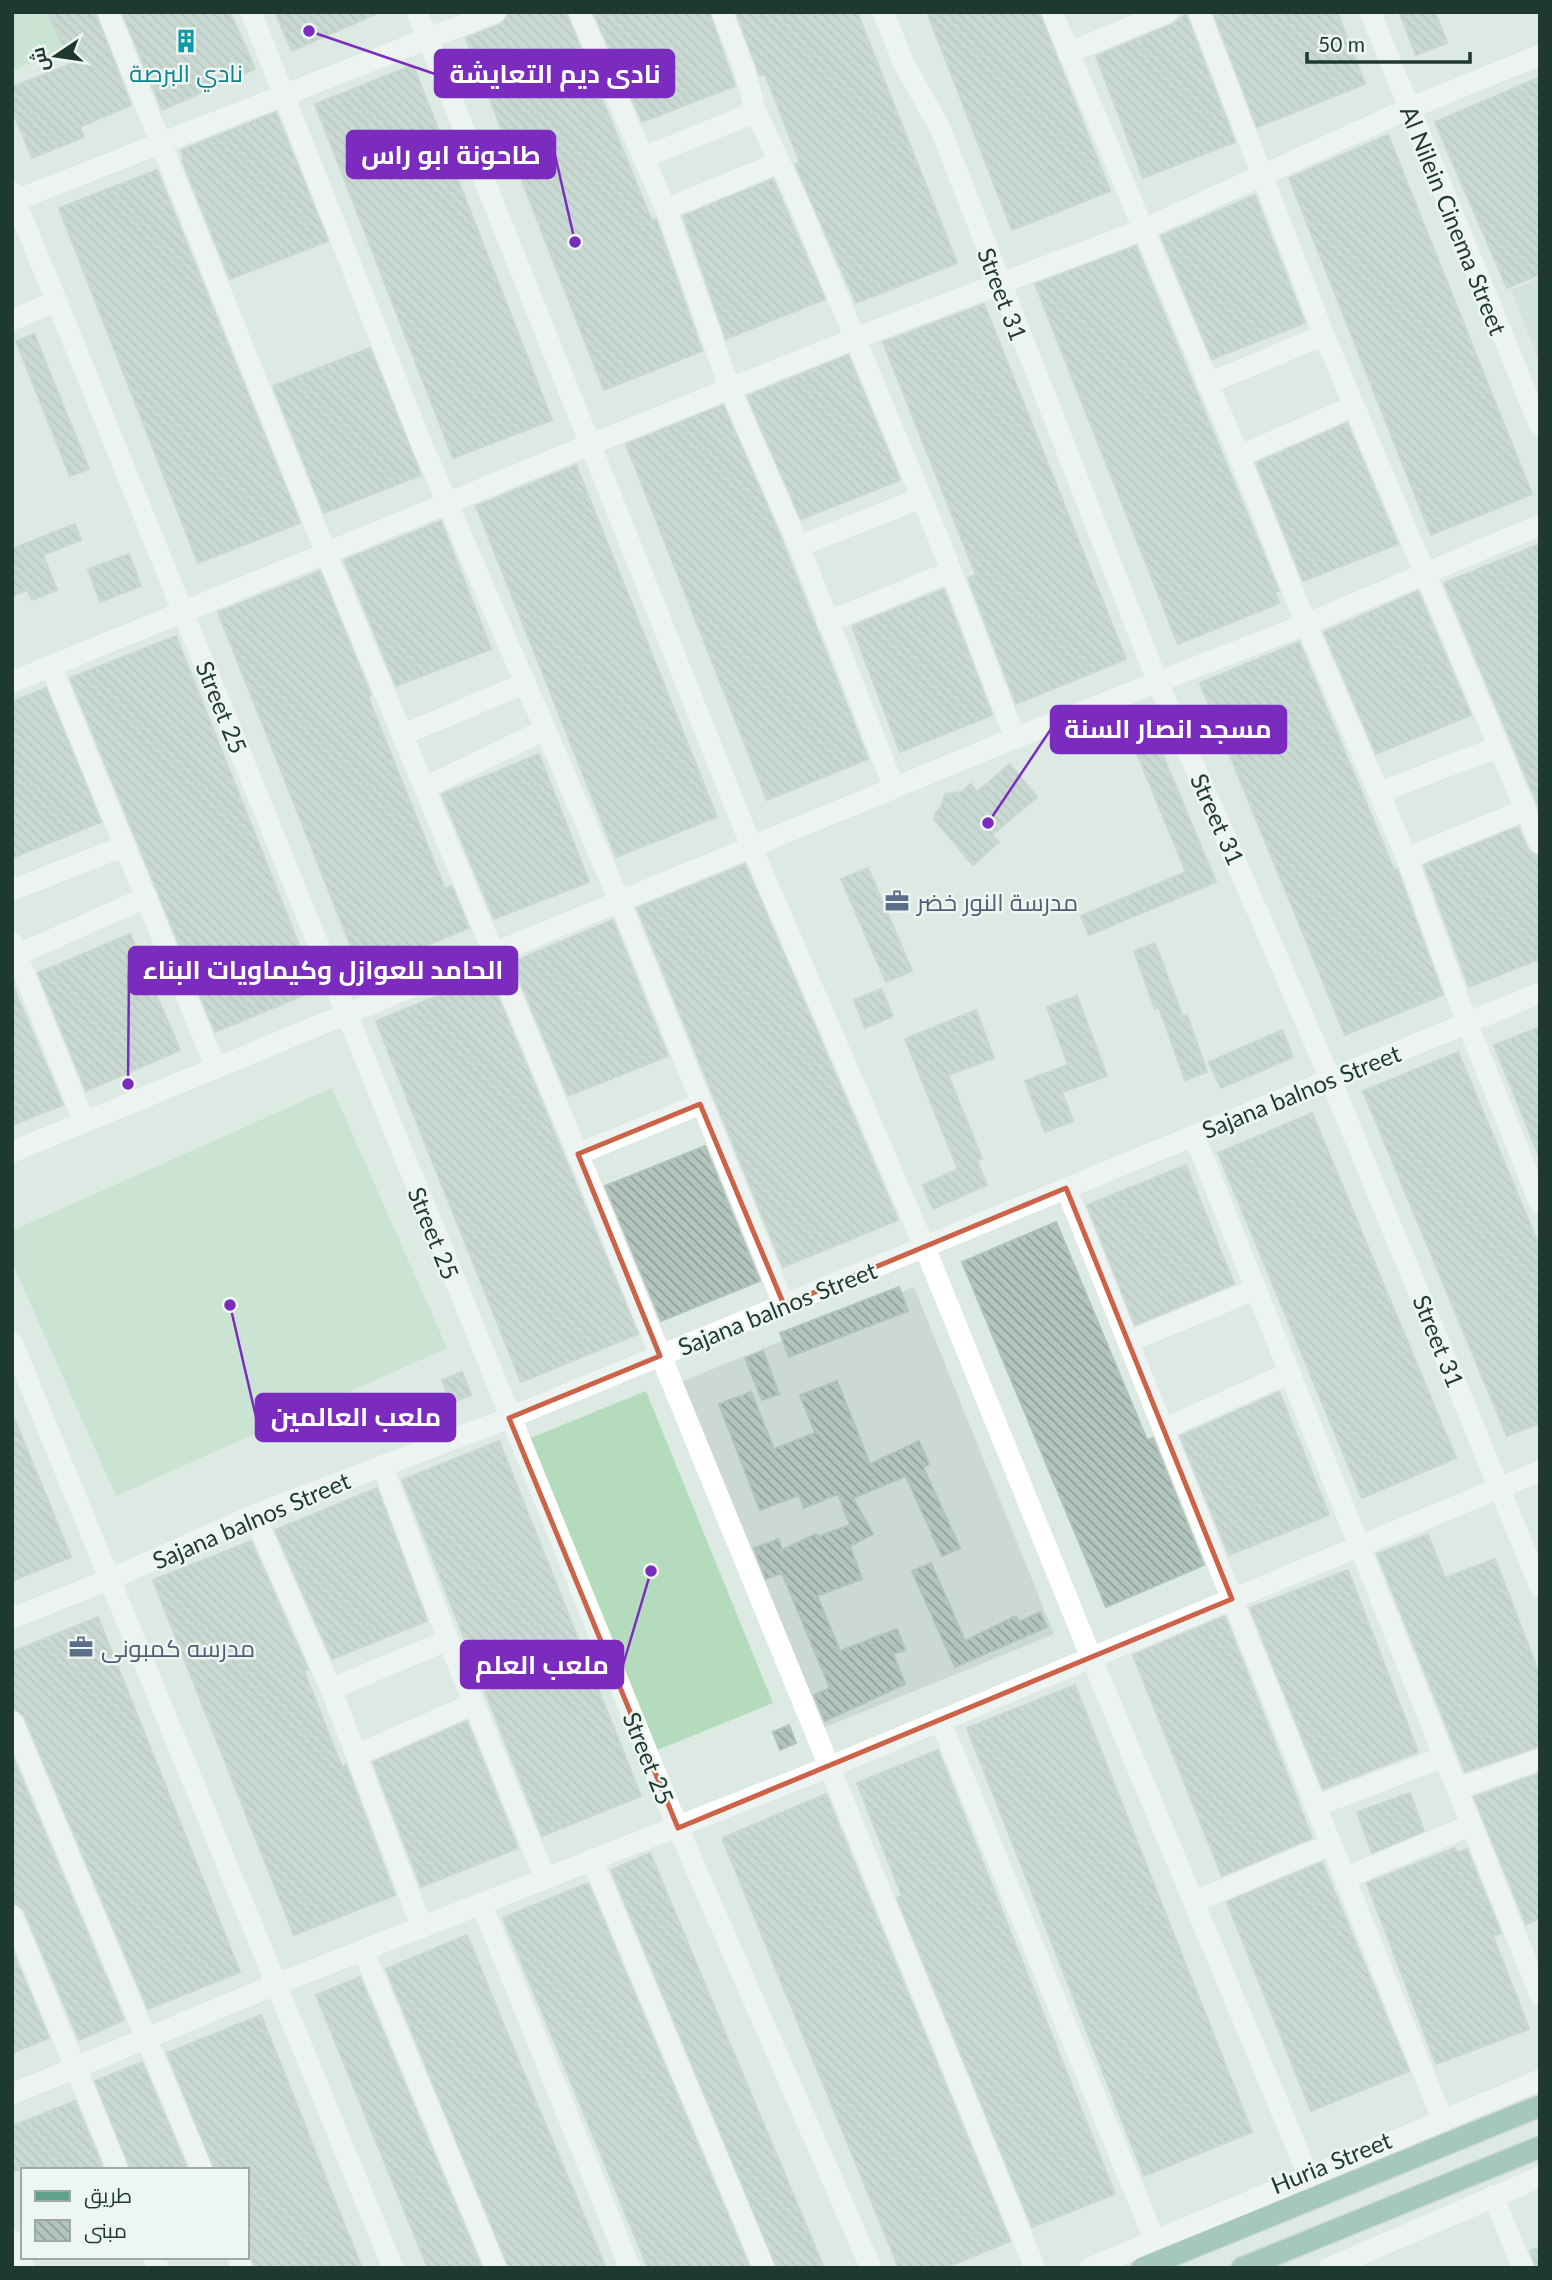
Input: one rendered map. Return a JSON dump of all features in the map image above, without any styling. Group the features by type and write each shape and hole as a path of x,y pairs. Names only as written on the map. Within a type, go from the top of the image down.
{"main road":[{"name":"Huria Street","path":"1142,2268 1540,2106"},
{"path":"1242,2268 1540,2147"},
{"path":"1296,2204 1307,2241"}],"street":[{"path":"108,12 326,553 578,1154 1035,2268"},
{"path":"251,12 446,502 620,902 700,1104 784,1304"},
{"path":"417,12 589,445 683,669 752,848 925,1248 1091,1657 1196,1901 1309,2177"},
{"path":"14,196 162,143 496,12"},
{"path":"579,12 645,157 730,389 799,546 894,788"},
{"path":"722,12 744,69 756,112 856,338 1014,738"},
{"name":"Street 31","path":"883,12 904,64 940,128 1158,683 1330,1078 1540,1587"},
{"path":"1052,12 1239,456 1306,624 1408,858 1467,1023 1538,1192"},
{"path":"1068,53 1168,12"},
{"path":"1199,12 1324,335 1540,844"},
{"name":"Al Nilein Cinema Street","path":"1370,12 1540,426"},
{"path":"12,682 446,502 856,338 1000,286 1142,230 1408,109 1540,55"},
{"path":"645,157 756,112"},
{"path":"666,209 778,163"},
{"name":"Street 25","path":"14,196 509,1419 678,1828 871,2268"},
{"path":"12,320 57,301"},
{"path":"1207,384 1324,335"},
{"path":"1239,456 1354,406"},
{"path":"799,546 921,498"},
{"path":"12,1152 1014,738 1306,624 1540,526"},
{"path":"827,622 950,572"},
{"path":"51,667 216,1068"},
{"path":"402,735 526,683"},
{"path":"424,788 546,729"},
{"path":"1380,792 1498,747"},
{"path":"1408,858 1525,810"},
{"path":"12,890 125,846"},
{"path":"84,1122 15,949 147,897"},
{"name":"Sajana balnos Street","path":"12,1618 111,1579 254,1515 509,1419 1540,993"},
{"path":"578,1154 700,1104"},
{"path":"1194,1135 1540,1995"},
{"path":"1066,1188 1443,2121"},
{"path":"1128,1342 1256,1289"},
{"path":"12,1342 394,2268"},
{"path":"1163,1429 1289,1373"},
{"path":"382,1465 473,1704 545,1878"},
{"path":"12,2094 277,1984 829,1767 1540,1471"},
{"path":"254,1515 331,1689 422,1928"},
{"path":"331,1689 448,1640"},
{"path":"356,1755 473,1704"},
{"path":"940,1720 1155,2241"},
{"path":"12,1721 201,2168"},
{"path":"1316,1806 1444,1757"},
{"path":"1457,1789 1540,1759"},
{"path":"1345,1878 1471,1825"},
{"path":"1196,1901 1331,1844"},
{"path":"592,1859 764,2268"},
{"path":"481,1903 630,2268"},
{"path":"12,1915 117,2168"},
{"path":"364,1952 496,2268"},
{"path":"1090,2268 1540,2080"},
{"path":"1338,2266 1540,2177"},
{"path":"1493,2196 1523,2268"},
{"path":"12,2240 24,2268"}],"highlighted area":[{"path":"700,1104 784,1305 1066,1188 1232,1599 678,1828 509,1418 660,1356 578,1154"}],"shaded area":[{"path":"1540,278 1540,363 1511,290"},
{"path":"914,1287 1054,1634 821,1729 681,1382"}],"green space":[{"path":"12,12 91,12 100,32 12,71"},
{"path":"332,1088 447,1348 116,1496 12,1262 12,1231"},
{"path":"646,1391 773,1703 655,1751 528,1439"}],"building":[{"path":"48,12 95,12 131,105 80,127 84,137 32,158 12,110 12,87 71,64"},
{"name":"نادي البرصة","path":"122,12 230,12 255,69 162,110"},
{"path":"275,12 380,12 292,51"},
{"path":"509,12 566,12 652,221 656,219 702,351 604,390 466,38 501,24"},
{"path":"593,12 709,12 735,86 642,122"},
{"path":"736,12 857,12 957,263 856,303 795,164 800,163 765,74 760,76"},
{"path":"927,12 1039,12 1110,191 1012,230"},
{"path":"1213,12 1337,12 1365,84 1257,127"},
{"path":"1399,12 1435,12 1447,43 1416,55"},
{"path":"1186,14 1235,142 1143,178 1096,56 1173,24"},
{"path":"413,65 552,420 453,458 315,104"},
{"path":"1540,77 1540,274 1507,288 1435,122"},
{"path":"276,112 328,241 230,279 182,160 181,150"},
{"path":"1388,135 1532,494 1431,535 1289,178"},
{"path":"157,170 300,523 198,563 59,208"},
{"path":"773,179 825,299 726,339 683,216"},
{"path":"1255,195 1305,323 1212,359 1161,236"},
{"path":"1136,246 1279,591 1275,592 1279,603 1178,644 1035,284"},
{"path":"984,304 1126,659 1016,704 968,578 976,575 883,342"},
{"path":"34,334 89,469 70,476 16,341"},
{"path":"370,348 421,475 324,513 273,386"},
{"path":"848,355 900,480 801,519 747,396"},
{"path":"723,405 777,528 868,759 767,800 626,444"},
{"path":"1347,423 1398,544 1303,581 1256,463"},
{"path":"576,465 717,817 616,857 476,506"},
{"path":"441,521 491,649 396,686 344,560"},
{"path":"75,524 81,540 43,555 57,590 32,600 27,590 12,596 12,549"},
{"path":"1540,544 1540,810 1444,583"},
{"path":"129,554 141,586 100,602 88,569"},
{"path":"320,571 371,695 368,697 445,889 452,886 469,928 361,972 218,612"},
{"path":"944,589 992,715 900,752 852,626"},
{"path":"1418,591 1471,715 1376,754 1324,632"},
{"path":"176,636 317,990 215,1032 70,678"},
{"path":"1299,642 1394,870 1397,869 1443,995 1345,1035 1200,683"},
{"path":"46,688 101,822 12,858 12,702"},
{"path":"1145,713 1216,882 1089,935 1081,916 1186,872 1124,722"},
{"path":"539,754 589,882 494,919 442,794"},
{"path":"1010,764 1037,797 992,835 999,842 973,865 934,819 936,812 941,807 945,794 961,792 971,784 977,792"},
{"path":"1518,827 1528,850 1540,857 1540,959 1469,987 1424,865"},
{"path":"745,864 898,1220 783,1267 637,908"},
{"path":"868,868 912,971 886,982 841,879"},
{"path":"613,920 668,1056 568,1096 512,962"},
{"path":"130,934 180,1050 86,1091 38,973"},
{"path":"1155,943 1183,1017 1187,1015 1207,1072 1185,1080 1159,1007 1155,1009 1134,951"},
{"path":"489,975 638,1334 521,1382 376,1021"},
{"path":"12,984 63,1105 12,1125"},
{"path":"881,989 893,1016 865,1028 854,1000"},
{"path":"1077,996 1107,1076 1062,1092 1073,1121 1045,1132 1025,1081 1068,1065 1047,1007"},
{"path":"976,1010 994,1058 948,1075 982,1158 977,1161 987,1185 933,1209 923,1185 958,1169 905,1039"},
{"path":"1540,1027 1540,1156 1539,1156 1494,1045"},
{"path":"1282,1030 1293,1057 1221,1088 1209,1062"},
{"path":"1458,1052 1540,1248 1540,1423 1507,1436 1363,1091"},
{"path":"1312,1113 1456,1458 1362,1498 1218,1153"},
{"path":"705,1146 760,1281 661,1321 605,1186"},
{"path":"1186,1165 1234,1284 1135,1325 1087,1205"},
{"path":"1056,1222 1147,1440 1153,1438 1204,1565 1106,1607 962,1262"},
{"path":"899,1287 908,1311 789,1357 780,1333"},
{"path":"763,1351 779,1394 762,1400 745,1358"},
{"path":"462,1372 471,1395 451,1403 442,1380"},
{"path":"837,1381 870,1464 919,1441 929,1464 923,1467 960,1548 942,1556 906,1476 853,1498 873,1534 850,1546 862,1579 817,1596 840,1651 897,1629 905,1650 893,1654 905,1684 825,1721 814,1695 830,1688 782,1573 766,1579 754,1548 779,1539 782,1550 816,1534 817,1537 850,1525 838,1494 804,1508 799,1495 760,1510 719,1404 751,1392 774,1449 815,1433 800,1395"},
{"path":"1279,1392 1329,1515 1229,1555 1180,1436"},
{"path":"12,1413 71,1557 12,1581"},
{"path":"499,1441 641,1796 542,1836 402,1480"},
{"path":"377,1488 427,1621 332,1659 275,1530"},
{"path":"1428,1534 1445,1578 1495,1559 1540,1676 1540,1746 1465,1772 1377,1554"},
{"path":"251,1541 308,1669 304,1671 342,1767 346,1765 395,1895 294,1935 153,1580"},
{"path":"931,1563 965,1641 1016,1616 1019,1622 1040,1612 1047,1627 955,1667 912,1571"},
{"path":"1348,1570 1418,1752 1323,1789 1250,1608"},
{"path":"1225,1616 1312,1838 1222,1876 1133,1655"},
{"path":"98,1617 240,1972 148,2009 24,1716 12,1708 12,1652"},
{"path":"1075,1685 1252,2132 1144,2176 967,1728"},
{"path":"467,1721 518,1848 421,1887 373,1762"},
{"path":"789,1725 796,1743 780,1750 773,1732"},
{"path":"938,1750 1115,2194 1032,2227 897,1898 902,1896 857,1783"},
{"path":"12,1755 124,2020 79,2040 24,1910 12,1902"},
{"path":"1540,1773 1540,1918 1526,1924 1474,1797"},
{"path":"1410,1793 1424,1831 1372,1853 1357,1812"},
{"path":"826,1794 1010,2241 945,2268 899,2268 722,1838"},
{"path":"1455,1848 1457,1853 1467,1849 1501,1933 1493,1936 1529,2029 1436,2064 1367,1883"},
{"path":"650,1853 824,2268 777,2268 611,1870"},
{"path":"1322,1862 1409,2071 1311,2111 1227,1902"},
{"path":"588,1883 750,2268 648,2268 503,1918"},
{"path":"467,1935 606,2268 509,2268 386,1969"},
{"path":"12,1950 49,2038 12,2053"},
{"path":"360,1977 482,2268 428,2268 316,1995"},
{"path":"261,2015 362,2268 255,2268 248,2250 248,2168 214,2168 167,2053"},
{"path":"142,2062 187,2168 130,2168 95,2081"},
{"path":"75,2101 103,2168 12,2170 12,2126"},
{"path":"1540,2247 1540,2268 1536,2268 1530,2251"}],"place":[{"name":"نادى ديم التعايشة","path":"309,31"},
{"name":"نادي البرصة","path":"186,41"},
{"name":"طاحونة ابو راس","path":"575,242"},
{"name":"مسجد انصار السنة","path":"988,823"},
{"name":"مدرسة النور خضر","path":"897,901"},
{"name":"الحامد للعوازل وكيماويات البناء","path":"128,1084"},
{"name":"ملعب العالمين","path":"230,1305"},
{"name":"ملعب العلم","path":"651,1571"},
{"name":"مدرسه كمبونى","path":"81,1647"}]}
